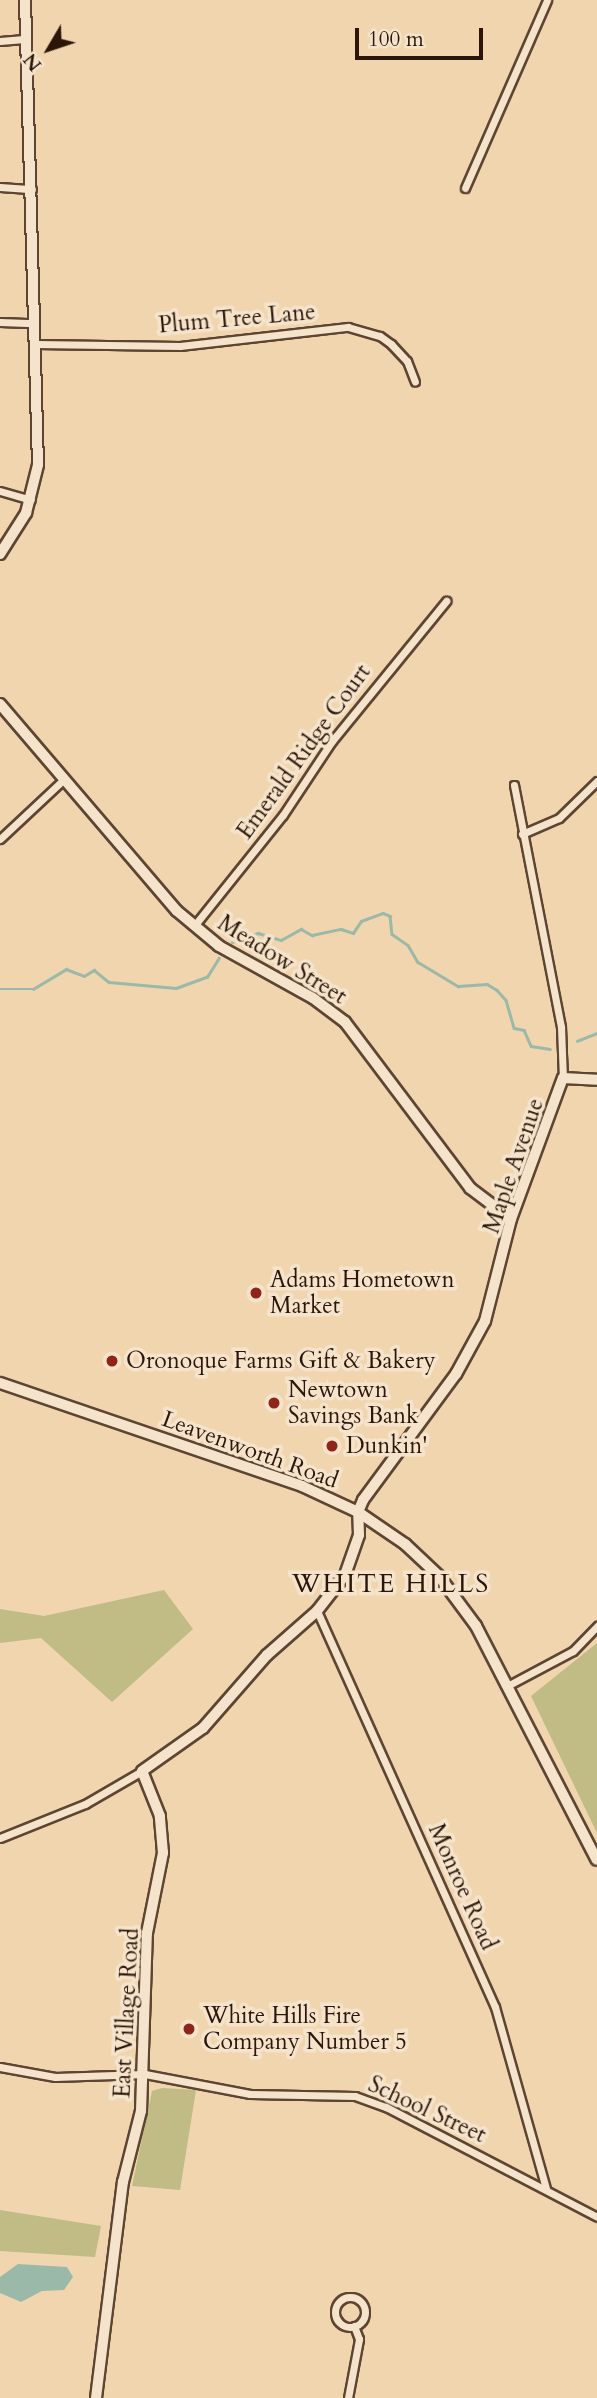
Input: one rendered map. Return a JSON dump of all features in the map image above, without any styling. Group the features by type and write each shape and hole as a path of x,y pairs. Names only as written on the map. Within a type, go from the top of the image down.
{"street":[{"path":"0,554 32,500 38,465 25,0"},
{"path":"465,188 547,0"},
{"path":"0,41 24,39"},
{"path":"0,187 32,188"},
{"path":"0,322 34,323"},
{"name":"Plum Tree Lane","path":"35,344 180,346 348,327 380,335 391,344 407,361 415,382"},
{"path":"0,491 32,500"},
{"name":"Emerald Ridge Court","path":"194,926 283,815 332,741 446,601"},
{"name":"Meadow Street","path":"0,704 155,888 194,926 345,1022 464,1180 490,1206 511,1219"},
{"path":"0,839 63,780"},
{"path":"522,834 559,818 597,781"},
{"path":"514,785 561,1027 563,1078"},
{"name":"Maple Avenue","path":"358,1511 470,1350 495,1290 511,1219 552,1119 563,1078 597,1080"},
{"name":"Leavenworth Road","path":"0,1383 268,1472 358,1511 405,1544 439,1576 460,1602 509,1685 597,1860"},
{"path":"0,1838 85,1804 142,1771 203,1728 267,1655 317,1611 345,1575 359,1535 358,1511"},
{"name":"Monroe Road","path":"317,1611 495,2007 546,2188"},
{"path":"509,1685 573,1651 597,1626"},
{"name":"East Village Road","path":"96,2398 123,2182 141,2111 145,2074 147,1933 163,1853 160,1816 142,1771"},
{"name":"School Street","path":"0,2067 55,2077 145,2074 250,2094 355,2096 386,2107 546,2188 597,2217"},
{"path":"345,2298 357,2299 364,2308 363,2319 354,2326 341,2324 336,2317 337,2305 345,2298"},
{"path":"348,2398 359,2339 354,2326"}],"shaded area":[{"path":"164,1590 193,1629 112,1702 41,1638 0,1643 0,1609 44,1616"},
{"path":"597,1643 597,1833 531,1696"},
{"path":"162,2088 196,2090 180,2190 132,2186 152,2091"},
{"path":"0,2210 101,2226 95,2257 0,2251"},
{"path":"18,2264 67,2267 73,2277 64,2290 42,2291 21,2302 0,2293 0,2277"}],"waterway":[{"path":"232,942 258,933 281,940 301,929 312,935 341,929 353,933 361,921 383,913 390,916 392,934 408,945 418,962 458,986 487,984 497,990 506,1000 514,1028 524,1030 531,1046 550,1049"},
{"path":"0,989 33,989 66,969 84,976 94,970 109,982 176,988 207,977 219,958"},
{"path":"577,1041 597,1033"}],"place":[{"name":"Adams Hometown Market","path":"256,1293"},
{"name":"Oronoque Farms Gift & Bakery","path":"112,1361"},
{"name":"Newtown Savings Bank","path":"274,1403"},
{"name":"Dunkin'","path":"332,1446"},
{"name":"White Hills Fire Company Number 5","path":"189,2029"}],"district":[{"name":"WHITE HILLS","path":"391,1584"}]}
